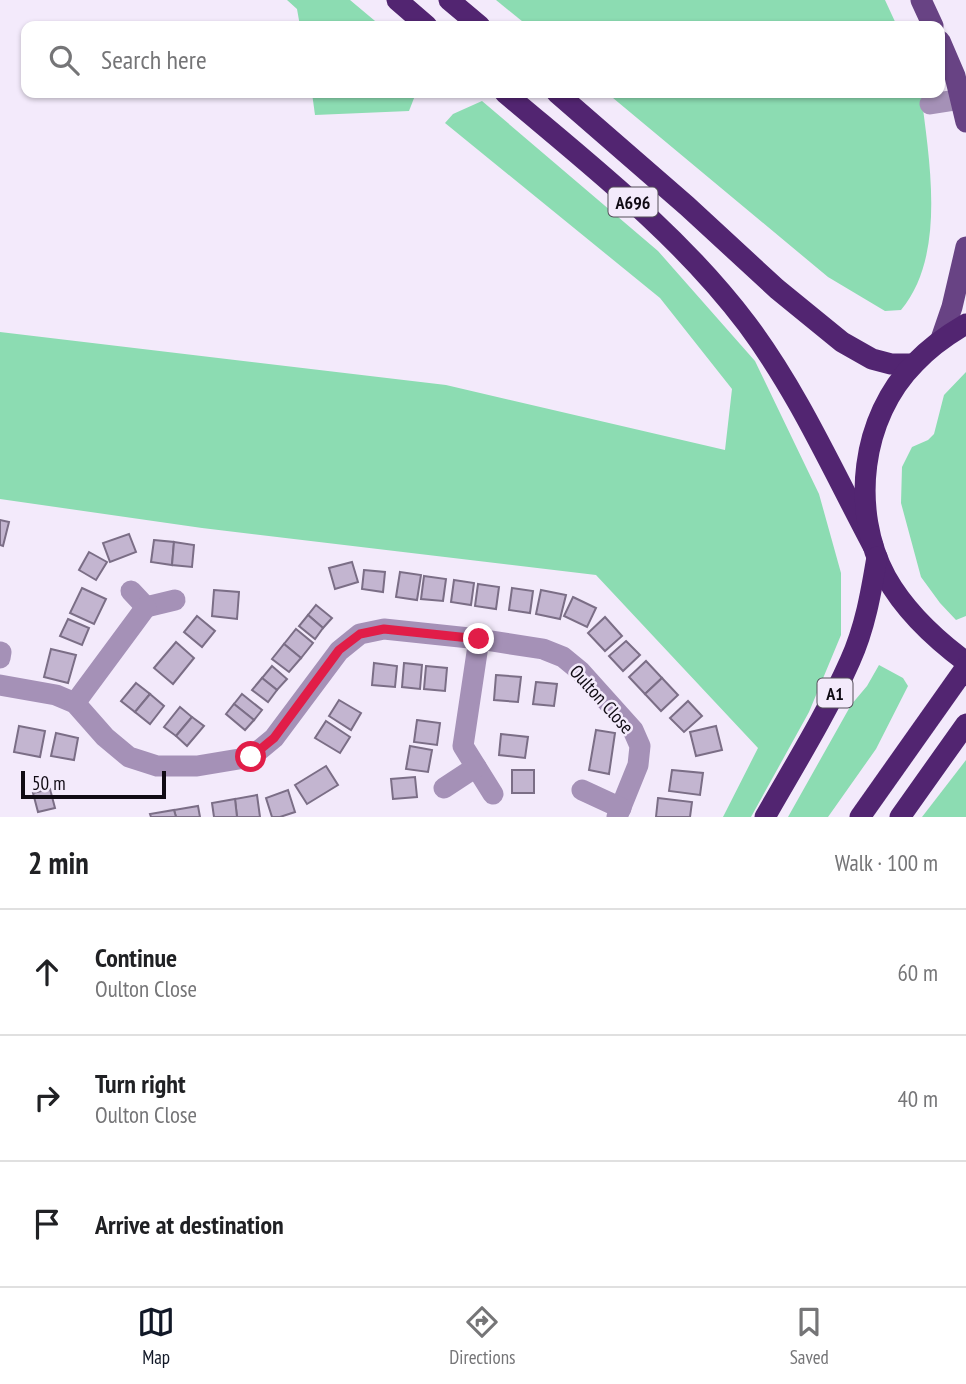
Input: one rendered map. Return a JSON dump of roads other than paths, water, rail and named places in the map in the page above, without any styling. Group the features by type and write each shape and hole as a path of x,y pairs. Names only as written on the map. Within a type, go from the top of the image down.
{"highway":[{"path":"397,0 421,21"},
{"path":"449,0 474,21"},
{"name":"A696","path":"511,98 666,231 748,325 793,394 875,552"},
{"name":"A696","path":"563,98 687,205 777,289 842,342 872,359 891,363 913,363"},
{"path":"860,817 966,665 929,632 897,595 875,552 865,508 865,469 874,431 890,395 913,363 941,339 966,324"},
{"name":"A1","path":"765,817 851,660 866,613 875,552"},
{"path":"900,817 966,723"}],"main road":[{"path":"921,0 931,21"},
{"path":"945,52 956,76 966,122"},
{"path":"941,339 952,307 966,247"}],"street":[{"path":"930,104 962,99"},
{"path":"131,592 146,607"},
{"path":"0,685 56,695 75,703 146,607 175,600"},
{"name":"Oulton Close","path":"75,703 105,737 129,757 157,766 197,766 251,757 274,738 339,650 360,634 384,629 543,649 563,657 580,671 633,730 640,746 638,765 619,812 582,790"},
{"path":"479,639 463,746 492,794"},
{"path":"444,788 476,767"}]}
